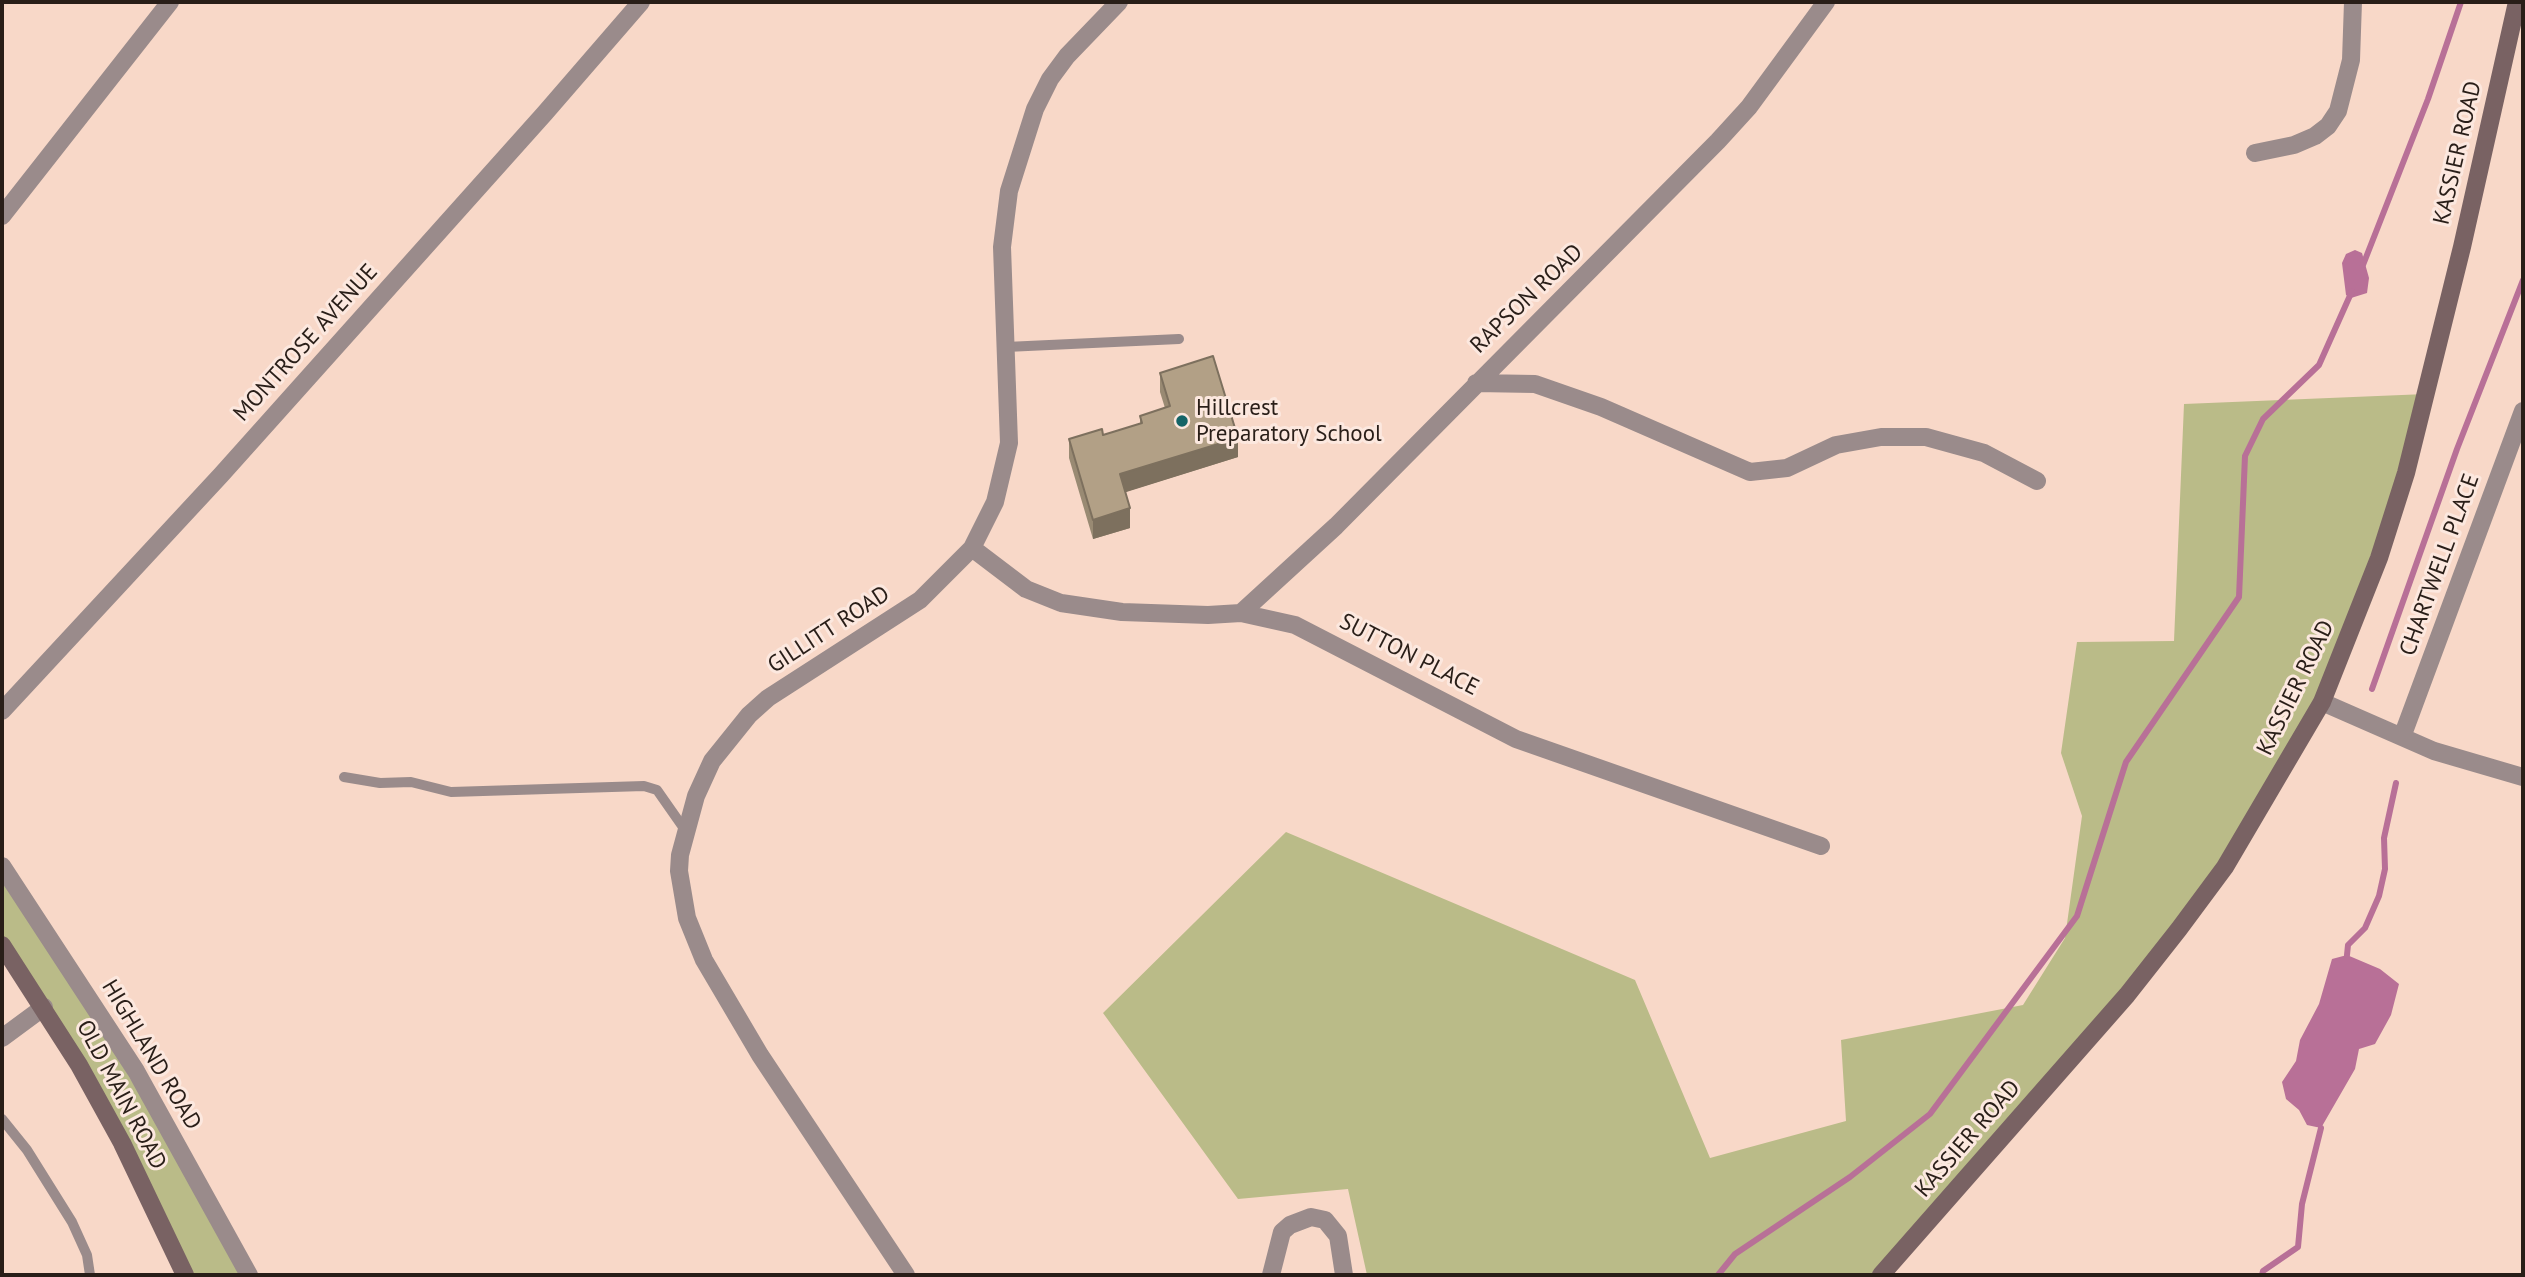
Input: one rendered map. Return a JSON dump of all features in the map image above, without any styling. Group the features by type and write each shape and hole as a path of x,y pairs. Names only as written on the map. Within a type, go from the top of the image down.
{"main road":[{"name":"KASSIER ROAD","path":"1881,1275 2118,1005 2179,929 2225,867 2322,702 2379,558 2406,473 2462,247 2517,2"},
{"name":"OLD MAIN ROAD","path":"2,945 44,1007 122,1143 186,1275"}],"street":[{"path":"2,216 170,2"},
{"name":"MONTROSE AVENUE","path":"2,711 221,475 641,2"},
{"name":"GILLITT ROAD","path":"906,1275 760,1055 700,951 687,918 679,870 685,830 696,796 712,761 749,715 768,698 920,600 972,548 995,502 1010,443 1004,222 1019,155 1035,109 1050,79 1076,46 1119,2"},
{"name":"RAPSON ROAD","path":"1241,613 1336,526 1718,141 1749,107 1826,2"},
{"path":"2255,153 2294,145 2315,136 2328,126 2339,111 2351,60 2353,2"},
{"path":"1476,383 1535,384 1601,407 1750,472 1787,468 1836,445 1881,437 1926,437 1984,453 2037,481"},
{"name":"CHARTWELL PLACE","path":"2402,737 2523,411"},
{"name":"SUTTON PLACE","path":"972,548 1026,589 1061,603 1122,612 1208,615 1241,613 1295,625 1516,738 1821,846"},
{"path":"2322,702 2461,760 2523,777"},
{"name":"HIGHLAND ROAD","path":"2,866 136,1071 249,1275"},
{"path":"2,1038 44,1007"},
{"path":"1271,1275 1282,1232 1290,1225 1311,1217 1325,1220 1338,1236 1344,1275"}],"lane":[{"path":"1006,347 1179,339"},
{"path":"345,777 380,783 411,782 451,792 644,786 657,790 685,830"},
{"path":"2,1119 27,1150 72,1222 86,1255 90,1275"}],"green space":[{"path":"2426,394 2353,627 2225,867 1881,1275 1367,1275 1348,1189 1238,1199 1103,1013 1286,832 1635,980 1710,1158 1846,1121 1841,1040 2023,1005 2065,938 2082,816 2061,753 2077,642 2174,641 2184,404"},
{"path":"2,866 249,1275 185,1275 122,1143 2,945"}],"shaded area":[{"path":"2355,250 2362,253 2369,278 2367,293 2351,298 2346,295 2342,263 2346,254"},
{"path":"2347,955 2380,969 2399,984 2391,1015 2375,1044 2359,1049 2355,1069 2321,1128 2307,1125 2299,1110 2286,1099 2282,1082 2296,1061 2300,1040 2319,1004 2332,959"}],"building":[{"path":"1213,356 1238,438 1120,474 1130,508 1093,520 1069,439 1102,429 1103,435 1142,423 1140,416 1170,406 1160,373"}],"waterway":[{"path":"2363,265 2428,99 2461,2"},
{"path":"2372,689 2457,449 2523,280"},
{"path":"1718,1275 1735,1254 1850,1177 1930,1114 2077,916 2126,762 2239,597 2245,456 2263,419 2319,365 2352,291"},
{"path":"2347,955 2348,945 2365,928 2379,896 2385,869 2384,838 2396,783"},
{"path":"2262,1275 2263,1271 2298,1247 2302,1204 2321,1128"}],"place":[{"name":"Hillcrest Preparatory School","path":"1182,421"}]}
